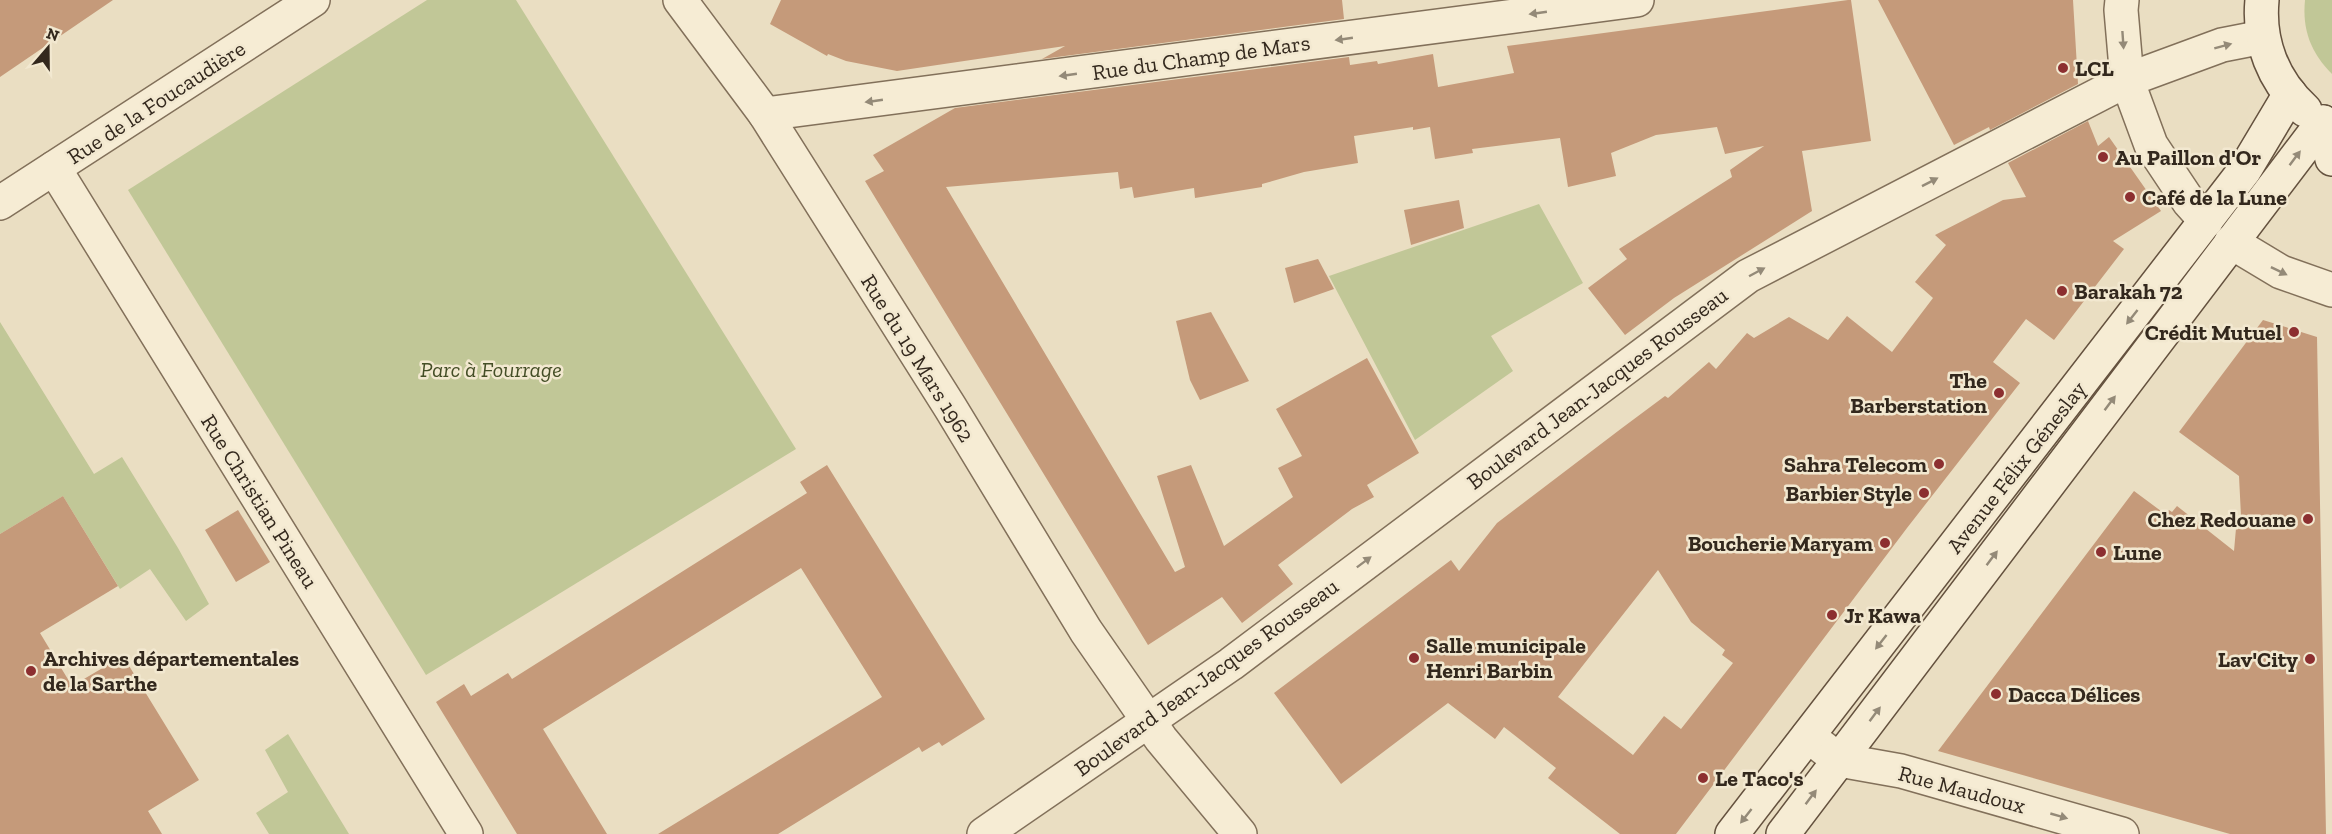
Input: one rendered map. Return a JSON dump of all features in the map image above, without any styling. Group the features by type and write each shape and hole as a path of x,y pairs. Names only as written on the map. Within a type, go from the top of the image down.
{"street":[{"name":"Rue de la Foucaudière","path":"0,204 313,0"},
{"name":"Rue du 19 Mars 1962","path":"680,0 765,114 938,389 1086,631 1148,721 1240,834"},
{"name":"Rue du Champ de Mars","path":"765,114 1637,0"},
{"path":"2122,0 2127,80 2151,145 2189,202 2206,221"},
{"path":"2262,0 2263,37 2275,72 2290,94 2305,109 2327,124 2332,159"},
{"name":"Boulevard Jean-Jacques Rousseau","path":"984,834 1231,664 1748,276 2127,80 2222,45 2263,37"},
{"name":"Avenue Félix Géneslay","path":"1732,834 2244,171 2290,94"},
{"name":"Avenue Félix Géneslay","path":"1783,834 2231,242 2327,124"},
{"name":"Rue Christian Pineau","path":"54,168 466,834"},
{"path":"2231,242 2281,272 2332,290"},
{"name":"Rue Maudoux","path":"1808,736 1839,760 1900,771 2122,834"}],"green space":[{"name":"Parc à Fourrage","path":"427,0 516,0 796,449 426,675 128,190"},
{"path":"2305,0 2332,0 2332,74 2313,49 2305,21"},
{"path":"1539,204 1583,283 1491,336 1513,371 1415,440 1329,276"},
{"path":"0,322 94,474 122,457 178,548 209,604 186,621 150,569 120,589 63,496 0,534"},
{"path":"288,734 349,834 269,834 256,813 288,792 265,750"}],"building":[{"path":"0,0 113,0 0,77"},
{"path":"781,0 1342,0 1344,19 1042,59 1065,46 897,71 846,61 828,54 827,56 770,24"},
{"path":"1851,0 1871,141 1802,151 1812,211 1674,298 1625,335 1588,288 1627,259 1619,249 1732,177 1730,170 1764,146 1725,154 1717,127 1656,135 1611,153 1616,176 1568,187 1560,138 1472,149 1473,153 1435,159 1430,127 1413,130 1413,127 1354,136 1358,163 1304,172 1262,184 1262,187 1195,198 1194,188 1134,198 1132,187 1120,189 1118,172 946,187 1175,572 1185,567 1157,476 1191,465 1224,546 1293,497 1278,468 1302,456 1276,409 1367,358 1419,453 1367,485 1374,497 1352,509 1278,565 1293,584 1242,623 1222,597 1148,645 865,181 884,171 873,155 955,108 1349,57 1350,65 1377,61 1378,64 1433,54 1438,87 1514,73 1507,46"},
{"path":"1878,0 2073,0 2078,84 1990,130 1989,127 1954,145"},
{"path":"2088,121 2098,146 2109,137 2161,211 2113,241 2124,249 2054,340 2026,319 1993,362 2020,383 1907,528 1676,834 1620,834 1548,778 1556,768 1504,727 1495,739 1448,703 1341,784 1274,693 1451,560 1459,571 1497,523 1665,396 1668,398 1709,362 1716,369 1747,333 1754,338 1789,317 1828,340 1847,316 1892,352 1933,298 1915,282 1946,245 1935,235 2003,200 2026,197 2008,163","holes":["1658,570 1691,622 1725,650 1722,655 1733,663 1681,729 1664,716 1633,755 1558,697"]},
{"path":"1459,200 1464,228 1411,245 1404,210"},
{"path":"1318,259 1334,289 1294,303 1285,268"},
{"path":"1211,312 1249,381 1200,400 1190,380 1176,321"},
{"path":"2263,320 2317,337 2326,834 2230,834 1938,751 2134,491 2165,514 2169,510 2172,512 2177,506 2234,551 2237,517 2241,516 2239,476 2179,432"},
{"path":"827,465 985,719 942,746 939,742 922,752 919,747 778,834 658,834 882,697 801,568 543,729 607,834 517,834 436,702 464,684 471,696 508,673 512,679 807,493 800,482"},
{"name":"Archives départementales de la Sarthe","path":"63,496 118,586 40,633 72,686 123,656 199,780 148,811 162,834 0,834 0,534"},
{"path":"238,510 270,562 236,582 205,530"}],"place":[{"name":"LCL","path":"2063,68"},
{"name":"Au Paillon d'Or","path":"2103,157"},
{"name":"Café de la Lune","path":"2130,197"},
{"name":"Barakah 72","path":"2062,291"},
{"name":"Crédit Mutuel","path":"2294,332"},
{"name":"The Barberstation","path":"1999,393"},
{"name":"Sahra Telecom","path":"1939,464"},
{"name":"Barbier Style","path":"1924,493"},
{"name":"Chez Redouane","path":"2308,519"},
{"name":"Boucherie Maryam","path":"1885,543"},
{"name":"Lune","path":"2101,552"},
{"name":"Jr Kawa","path":"1832,615"},
{"name":"Salle municipale Henri Barbin","path":"1414,658"},
{"name":"Lav'City","path":"2310,659"},
{"name":"Archives départementales de la Sarthe","path":"31,671"},
{"name":"Dacca Délices","path":"1996,694"},
{"name":"Le Taco's","path":"1703,778"}]}
